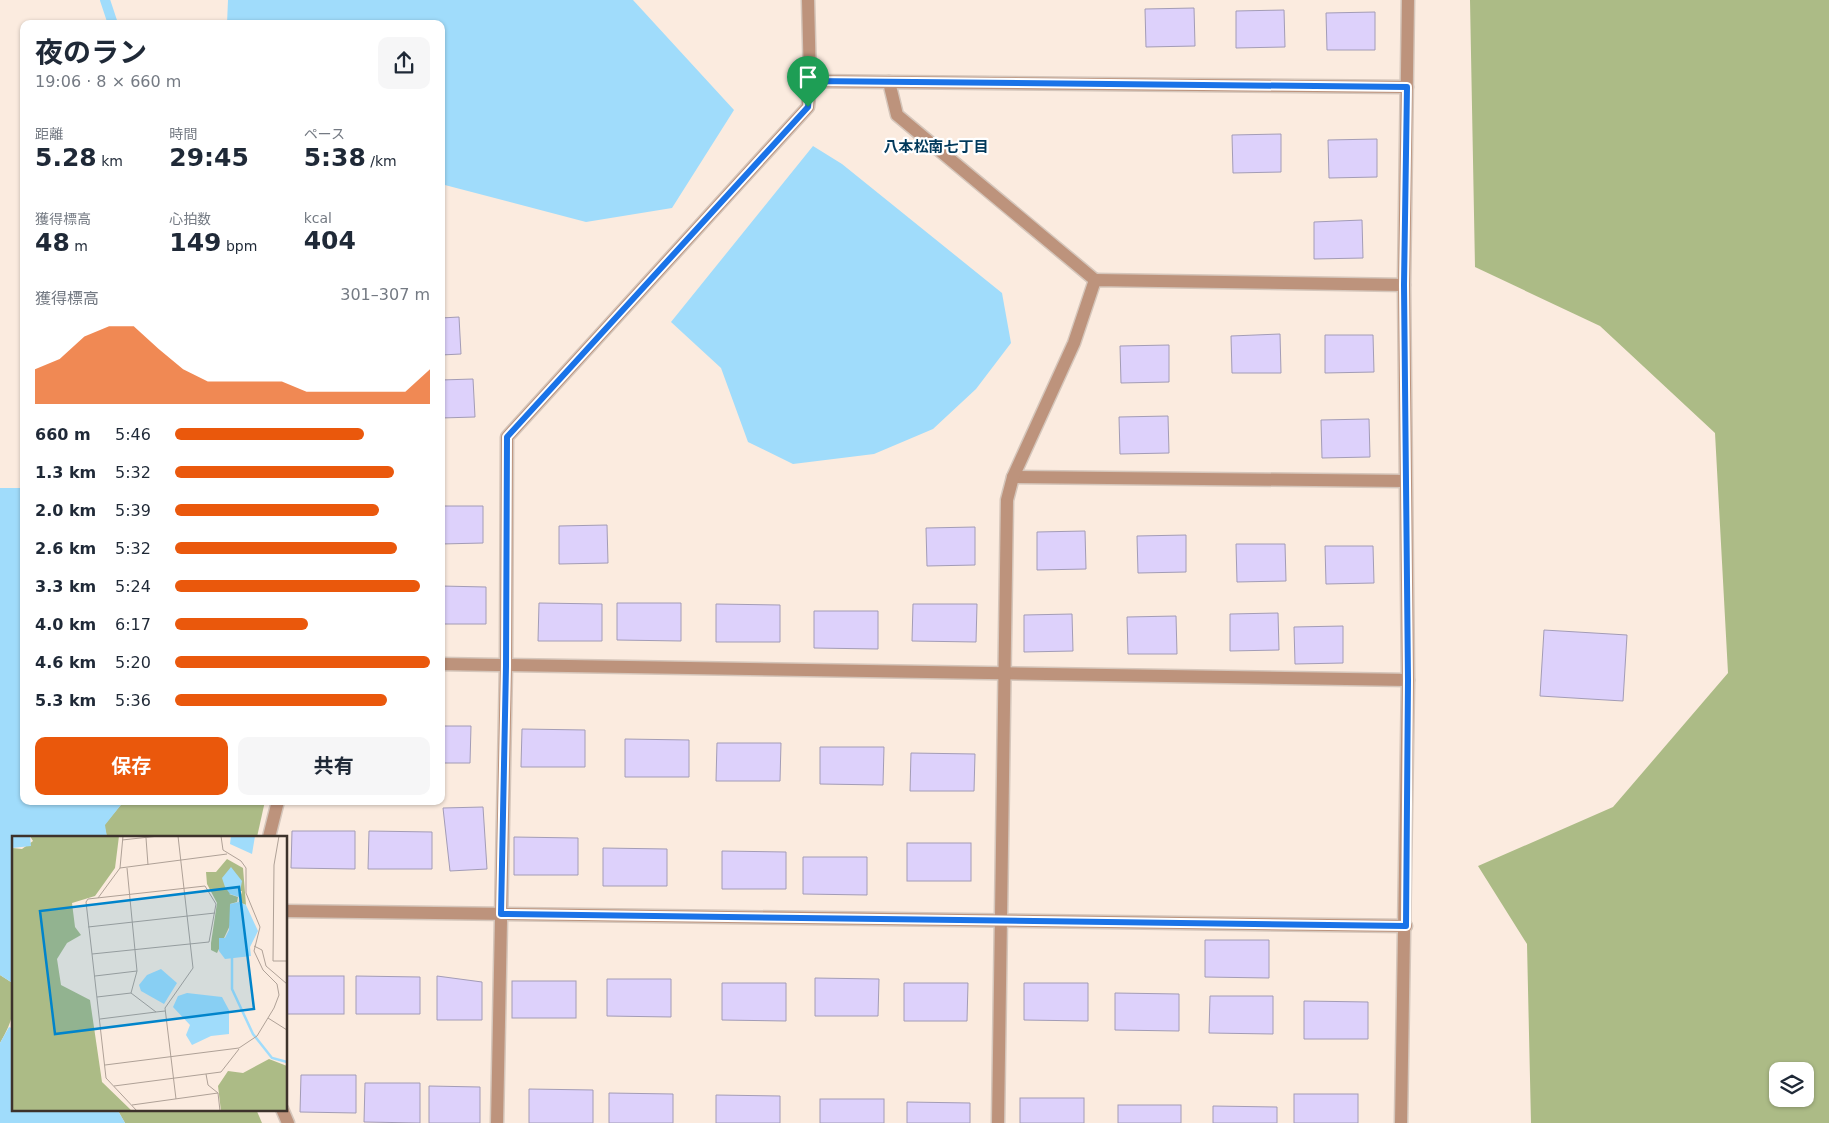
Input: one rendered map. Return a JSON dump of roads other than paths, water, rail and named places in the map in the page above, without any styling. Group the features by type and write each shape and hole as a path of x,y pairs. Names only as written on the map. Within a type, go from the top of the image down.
{"street":[{"path":"497,1123 506,666 507,437 808,107 810,81 808,0"},
{"path":"1401,1123 1406,926 1408,680 1404,285 1408,0"},
{"path":"810,81 1407,87"},
{"path":"889,82 897,115 1095,280 1404,285"},
{"path":"998,1123 1007,500 1013,477 1074,343 1095,280"},
{"path":"1013,477 1405,481"},
{"path":"445,664 1408,680"},
{"path":"269,836 277,805"},
{"path":"288,911 1406,926"},
{"path":"282,1110 288,1123"}],"water":[{"path":"228,0 633,0 734,110 672,208 586,222 445,185 445,20 227,20"},
{"path":"813,146 842,164 1002,293 1011,343 976,389 933,429 874,454 793,464 748,442 721,368 671,322"},
{"path":"0,488 20,488 20,805 121,805 105,825 107,836 12,836 12,983 0,975"},
{"path":"9,1027 12,1028 12,1110 118,1110 125,1123 0,1123 0,1043"}],"waterway":[{"path":"105,0 112,20"}],"district":[{"name":"八本松南七丁目","path":"936,147"}]}
